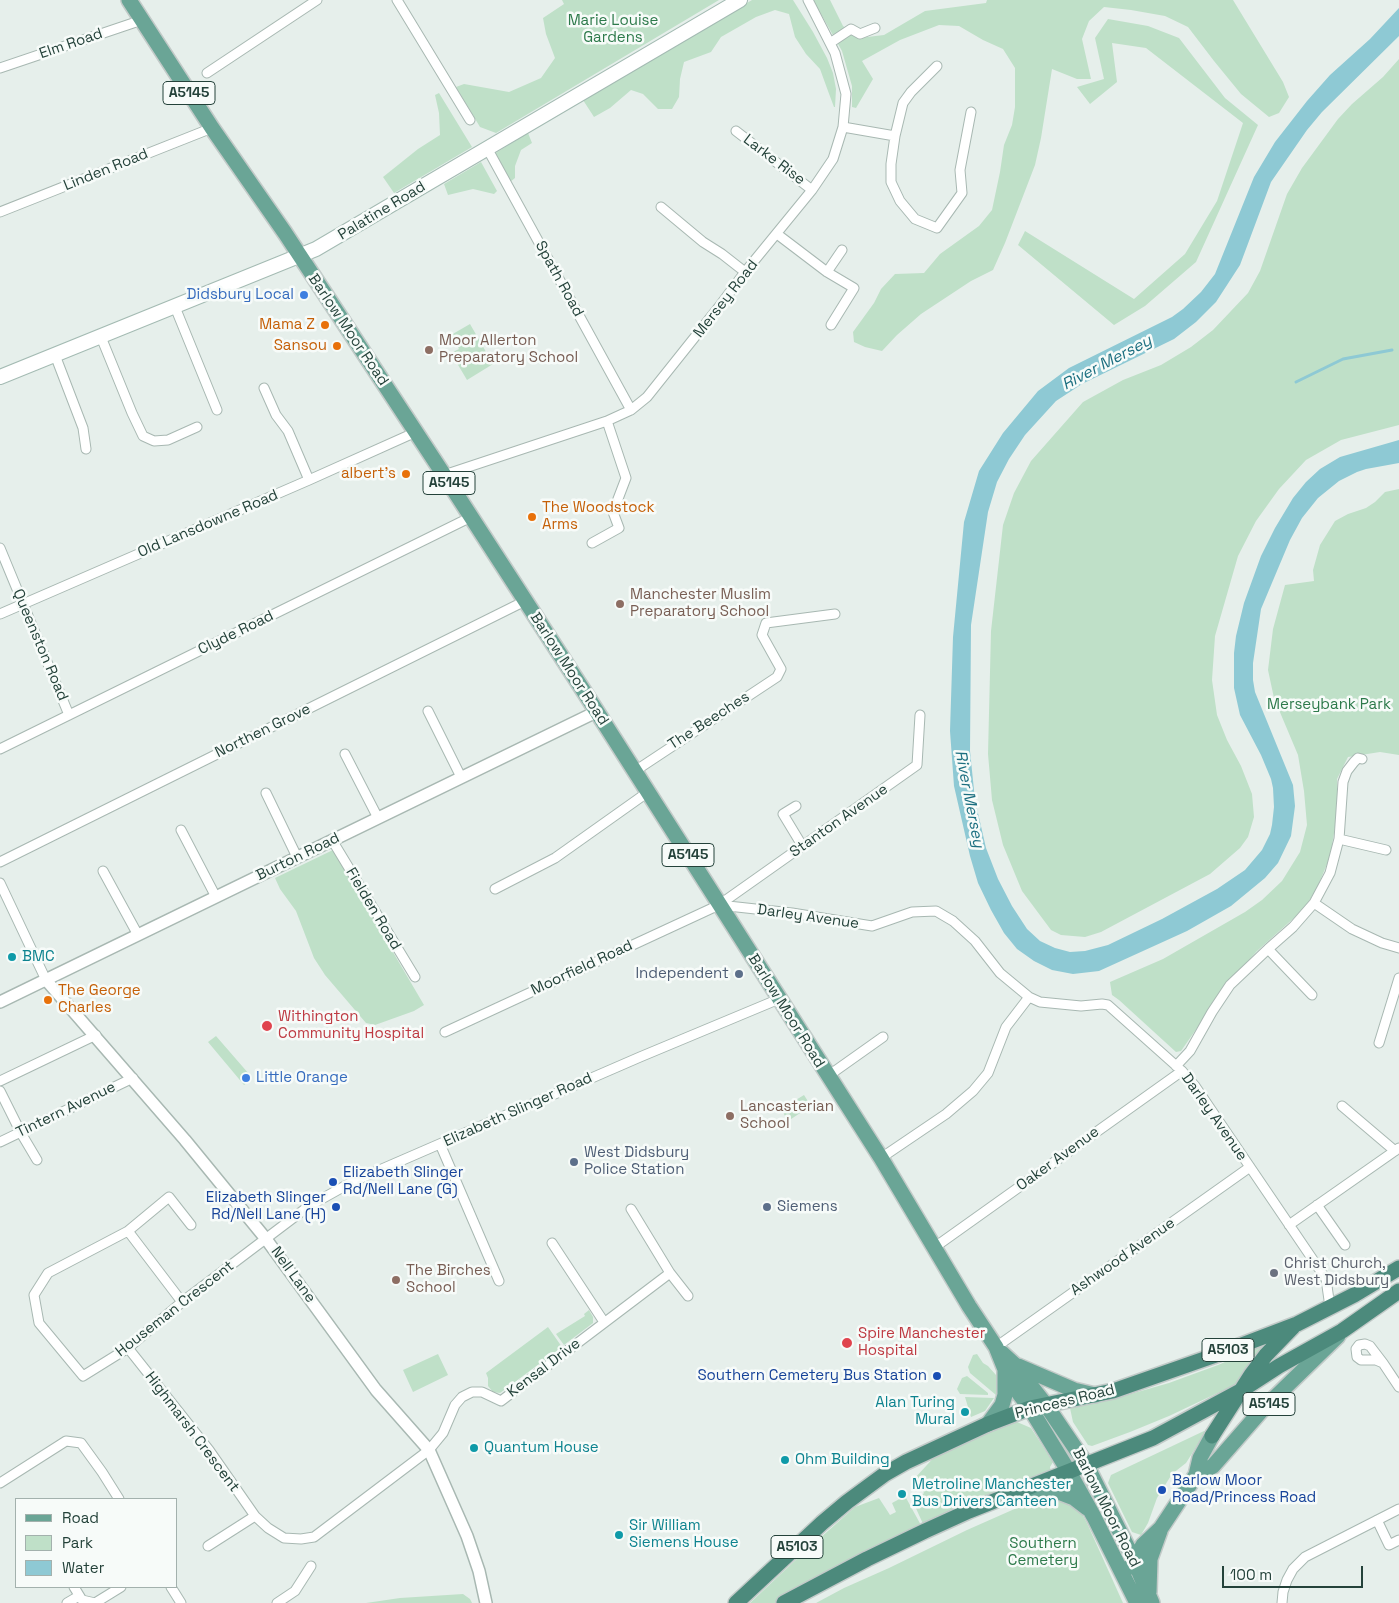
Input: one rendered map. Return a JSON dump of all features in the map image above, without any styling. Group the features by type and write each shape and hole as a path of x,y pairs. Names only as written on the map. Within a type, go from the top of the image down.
{"highway":[{"name":"Princess Road","path":"736,1603 847,1502 885,1474 906,1462 988,1424 1030,1408 1113,1391 1297,1324 1354,1295 1399,1268"},
{"name":"A5103","path":"784,1603 924,1531 969,1511 1153,1438 1242,1390 1279,1366 1342,1331 1399,1291"},
{"name":"A5103","path":"1212,1436 1266,1355 1297,1324"}],"main road":[{"name":"Barlow Moor Road","path":"130,0 212,128 416,432 635,771 880,1158 969,1306 1009,1366 1046,1405 1086,1464 1134,1560 1146,1601"},
{"name":"Palatine Road","path":"0,377 175,307 329,242 740,0"},
{"name":"A5145","path":"1196,1475 1213,1466 1261,1411 1342,1331"},
{"name":"Barlow Moor Road","path":"1009,1366 1020,1395 1069,1472 1125,1578 1146,1601"},
{"name":"A5145","path":"1009,1366 1074,1390 1095,1395"},
{"path":"988,1424 1002,1405 1009,1366"},
{"name":"A5145","path":"1146,1601 1150,1559 1162,1528 1196,1475 1200,1458 1212,1436"},
{"name":"A5145","path":"1024,1490 1067,1494 1086,1506 1094,1517"},
{"name":"A5145","path":"1125,1578 1144,1546 1162,1528"}],"street":[{"path":"207,73 317,0"},
{"path":"397,0 470,120"},
{"name":"Mersey Road","path":"444,475 607,421 631,410 647,397 812,190 833,158 843,127 846,94 830,43 808,0"},
{"name":"Elm Road","path":"0,68 142,20"},
{"path":"830,43 851,29 860,34 875,28"},
{"path":"937,66 911,92 903,103 891,164 891,182 900,201 916,219 937,228 962,194 960,170 971,112"},
{"path":"843,127 895,136"},
{"name":"Linden Road","path":"0,212 212,128"},
{"name":"Larke Rise","path":"736,131 812,190"},
{"name":"Spath Road","path":"487,148 631,410"},
{"path":"661,207 703,242 745,272"},
{"path":"777,234 827,272 854,288 831,325"},
{"path":"827,272 842,250"},
{"path":"175,307 217,410"},
{"path":"100,337 143,436 154,441 168,440 196,427"},
{"path":"55,355 83,428 86,449"},
{"path":"264,388 276,415 288,431 309,480"},
{"path":"592,543 619,528 613,512 626,478 607,421"},
{"name":"Old Lansdowne Road","path":"0,614 416,432"},
{"name":"Clyde Road","path":"0,749 471,517"},
{"name":"Queenston Road","path":"0,548 69,715"},
{"name":"Northen Grove","path":"0,862 525,601"},
{"name":"The Beeches","path":"635,771 777,677 781,669 762,635 766,623 836,614"},
{"path":"428,711 461,777"},
{"name":"Burton Road","path":"0,1002 596,712"},
{"name":"Stanton Avenue","path":"719,905 916,765 920,715"},
{"path":"345,754 378,818"},
{"name":"Oaker Avenue","path":"935,1247 1179,1068 1230,985 1293,927 1314,903 1330,873 1339,839 1343,782 1347,771 1354,762 1358,758 1362,759"},
{"path":"495,889 554,858 648,792"},
{"path":"266,793 297,857"},
{"path":"796,806 783,814 802,847"},
{"path":"182,830 216,897"},
{"path":"1339,839 1386,850"},
{"name":"Fielden Road","path":"332,840 415,978"},
{"path":"103,871 138,935"},
{"path":"0,883 46,980"},
{"path":"1314,903 1352,929 1382,943 1399,948"},
{"name":"Darley Avenue","path":"719,905 792,913 872,926 912,912 936,911 953,921 975,941 1000,973 1029,997 1040,1002 1081,1006 1108,1005 1179,1068 1195,1086 1326,1279 1330,1307"},
{"name":"Moorfield Road","path":"445,1032 719,905"},
{"path":"1268,949 1312,995"},
{"path":"1379,1043 1399,978"},
{"name":"Nell Lane","path":"46,980 186,1140 266,1239 376,1390 429,1450 467,1536 479,1572 486,1603"},
{"path":"880,1158 946,1114 973,1091 988,1073 1006,1027 1029,997"},
{"name":"Elizabeth Slinger Road","path":"266,1239 309,1206 352,1182 779,999"},
{"path":"0,1081 96,1035"},
{"path":"828,1076 884,1037"},
{"name":"Tintern Avenue","path":"0,1142 132,1078"},
{"path":"0,1091 38,1160"},
{"path":"1289,1224 1397,1149 1342,1106"},
{"path":"440,1144 499,1281"},
{"name":"Ashwood Avenue","path":"996,1347 1250,1167"},
{"name":"Houseman Crescent","path":"191,1225 169,1197 128,1231 48,1273 34,1295 39,1323 83,1376 128,1348 182,1302 266,1239"},
{"path":"1317,1205 1345,1245"},
{"path":"631,1209 670,1273 688,1296"},
{"path":"128,1231 182,1302"},
{"path":"552,1243 604,1322"},
{"name":"Kensal Drive","path":"429,1450 443,1433 456,1405 462,1397 472,1392 482,1392 501,1400 670,1273"},
{"name":"Highmarsh Crescent","path":"128,1348 209,1450 255,1516 268,1528 284,1538 301,1539 314,1537 429,1450"},
{"path":"1383,1363 1399,1387"},
{"path":"0,1483 66,1441 81,1442 118,1498"},
{"path":"1282,1603 1287,1580 1293,1569 1305,1557 1399,1509"},
{"path":"208,1546 255,1516"},
{"path":"1377,1520 1389,1544 1399,1540"},
{"path":"277,1603 296,1591 311,1566"},
{"path":"75,1588 82,1600 95,1603 119,1588"},
{"path":"172,1588 181,1603"},
{"path":"67,1603 80,1596"}],"green space":[{"name":"Marie Louise Gardens","path":"562,0 719,0 496,133 480,127 456,87 464,84 509,92 541,78 555,58 546,34 543,18 564,4"},
{"path":"752,0 793,0 813,32 833,73 836,89 835,107 820,69 806,54 795,37 789,14 775,10 756,17 721,37 711,52 684,62 680,79 679,97 672,109 658,109 643,94 631,90 610,108 594,117 583,100"},
{"path":"813,0 830,0 843,26 859,38 884,35 925,11 986,3 987,0 1233,0 1283,82 1289,97 1279,113 1269,117 1241,94 1188,27 1165,16 1104,7 1089,21 1082,39 1091,79 1077,79 1052,69 1035,165 993,270 971,281 921,314 882,351 854,342 853,332 874,303 881,289 895,274 924,273 940,254 979,226 992,210 1004,145 1012,125 1015,107 1015,68 1003,49 959,26 939,25 900,40 862,61 873,79 856,108 852,107 852,86 842,51"},
{"path":"1108,19 1148,26 1179,38 1225,98 1258,125 1196,262 1145,306 1114,325 1018,245 1025,231 1134,299 1185,254 1217,201 1243,123 1146,48 1112,43 1117,82 1090,104 1077,87 1104,79 1095,38"},
{"path":"1399,59 1399,425 1341,440 1306,460 1279,489 1256,521 1238,556 1215,636 1212,680 1217,715 1252,794 1254,817 1248,837 1240,848 1210,874 1101,932 1085,937 1061,935 1051,930 1022,891 1003,845 992,800 988,754 991,631 1003,525 1014,493 1031,461 1083,402 1123,380 1161,365 1191,347 1213,330 1248,293 1260,271 1287,194 1302,168 1338,119 1383,77"},
{"path":"439,93 472,147 394,193 383,177 418,149 440,135 439,113 435,95"},
{"path":"528,133 532,143 521,150 515,166 515,178 510,182 494,154"},
{"path":"481,162 497,191 494,194 473,189 448,195 444,184"},
{"path":"470,324 493,364 467,380 451,353 459,349 451,335"},
{"name":"Merseybank Park","path":"1399,489 1399,755 1380,752 1348,757 1337,779 1337,815 1330,857 1317,888 1304,909 1257,951 1229,982 1181,1051 1176,1052 1112,995 1110,982 1163,959 1245,912 1262,900 1282,881 1300,852 1307,825 1298,755 1274,698 1268,670 1273,629 1285,585 1314,581 1313,570 1320,545 1335,521 1366,508 1385,492"},
{"path":"333,850 424,1005 414,1011 375,1025 366,1023 325,975 314,958 296,911 280,889 275,878"},
{"path":"216,1036 249,1074 250,1081 244,1085 208,1042"},
{"path":"804,1095 811,1106 788,1121 781,1109"},
{"path":"589,1310 593,1317 593,1323 564,1345 556,1334 585,1316 584,1314"},
{"path":"548,1327 562,1347 500,1393 493,1392 488,1386 486,1373"},
{"path":"1266,1344 1267,1346 1243,1381 1130,1432 1092,1446 1088,1445 1073,1422 1070,1408 1120,1397 1169,1383 1218,1365"},
{"path":"438,1354 448,1375 413,1392 403,1370"},
{"path":"977,1354 983,1363 996,1375 998,1385 996,1395 970,1373 968,1367 973,1355"},
{"path":"967,1376 988,1395 960,1394 957,1389 962,1378"},
{"path":"965,1397 994,1398 985,1411 971,1417"},
{"path":"1017,1422 1031,1428 1053,1462 1050,1467 1051,1471 924,1526 914,1504 924,1493 915,1478 937,1454"},
{"path":"1204,1431 1205,1433 1186,1463 1172,1474 1157,1498 1148,1523 1141,1535 1132,1532 1108,1483 1111,1475"},
{"path":"905,1496 922,1527 818,1579 775,1603 750,1603 855,1507 879,1498 890,1515 896,1512 892,1503"},
{"name":"Southern Cemetery","path":"1045,1499 1064,1502 1082,1514 1123,1603 816,1603 967,1530 1019,1507"},
{"path":"463,1594 472,1603 366,1603 400,1598"}],"water":[{"name":"River Mersey","path":"1399,8 1399,36 1322,112 1307,130 1271,182 1240,265 1216,302 1196,322 1174,339 1082,384 1056,401 1025,435 997,482 988,512 971,625 970,751 975,800 986,848 998,879 1027,929 1040,941 1055,948 1070,952 1085,951 1108,945 1162,919 1217,889 1245,870 1262,850 1272,825 1274,807 1273,788 1261,755 1240,715 1234,688 1236,636 1244,603 1261,556 1275,528 1293,498 1306,482 1320,469 1340,457 1399,440 1399,463 1357,472 1339,481 1318,498 1302,518 1290,540 1261,609 1253,663 1255,692 1293,785 1295,806 1291,836 1278,863 1265,878 1231,906 1187,931 1099,971 1073,974 1052,970 1034,961 1017,949 1004,933 991,910 978,883 954,786 950,731 953,637 964,522 979,471 1003,433 1038,391 1069,368 1172,317 1201,292 1215,274 1254,177 1275,142 1330,75 1370,39"}],"waterway":[{"path":"1296,382 1343,359 1392,350"}],"place":[{"name":"Didsbury Local","path":"304,295"},
{"name":"Mama Z","path":"325,325"},
{"name":"Sansou","path":"337,346"},
{"name":"Moor Allerton Preparatory School","path":"429,350"},
{"name":"albert's","path":"406,474"},
{"name":"The Woodstock Arms","path":"532,517"},
{"name":"Manchester Muslim Preparatory School","path":"620,604"},
{"name":"BMC","path":"12,957"},
{"name":"Independent","path":"739,974"},
{"name":"The George Charles","path":"48,1000"},
{"name":"Withington Community Hospital","path":"267,1026"},
{"name":"Little Orange","path":"246,1078"},
{"name":"Lancasterian School","path":"730,1116"},
{"name":"West Didsbury Police Station","path":"574,1162"},
{"name":"Elizabeth Slinger Rd/Nell Lane (G)","path":"333,1182"},
{"name":"Elizabeth Slinger Rd/Nell Lane (H)","path":"336,1207"},
{"name":"Siemens","path":"767,1207"},
{"name":"Christ Church, West Didsbury","path":"1274,1273"},
{"name":"The Birches School","path":"396,1280"},
{"name":"Spire Manchester Hospital","path":"847,1343"},
{"name":"Southern Cemetery Bus Station","path":"937,1376"},
{"name":"Alan Turing Mural","path":"965,1412"},
{"name":"Quantum House","path":"474,1448"},
{"name":"Ohm Building","path":"785,1460"},
{"name":"Barlow Moor Road/Princess Road","path":"1162,1490"},
{"name":"Metroline Manchester Bus Drivers Canteen","path":"902,1494"},
{"name":"Sir William Siemens House","path":"619,1535"}]}
